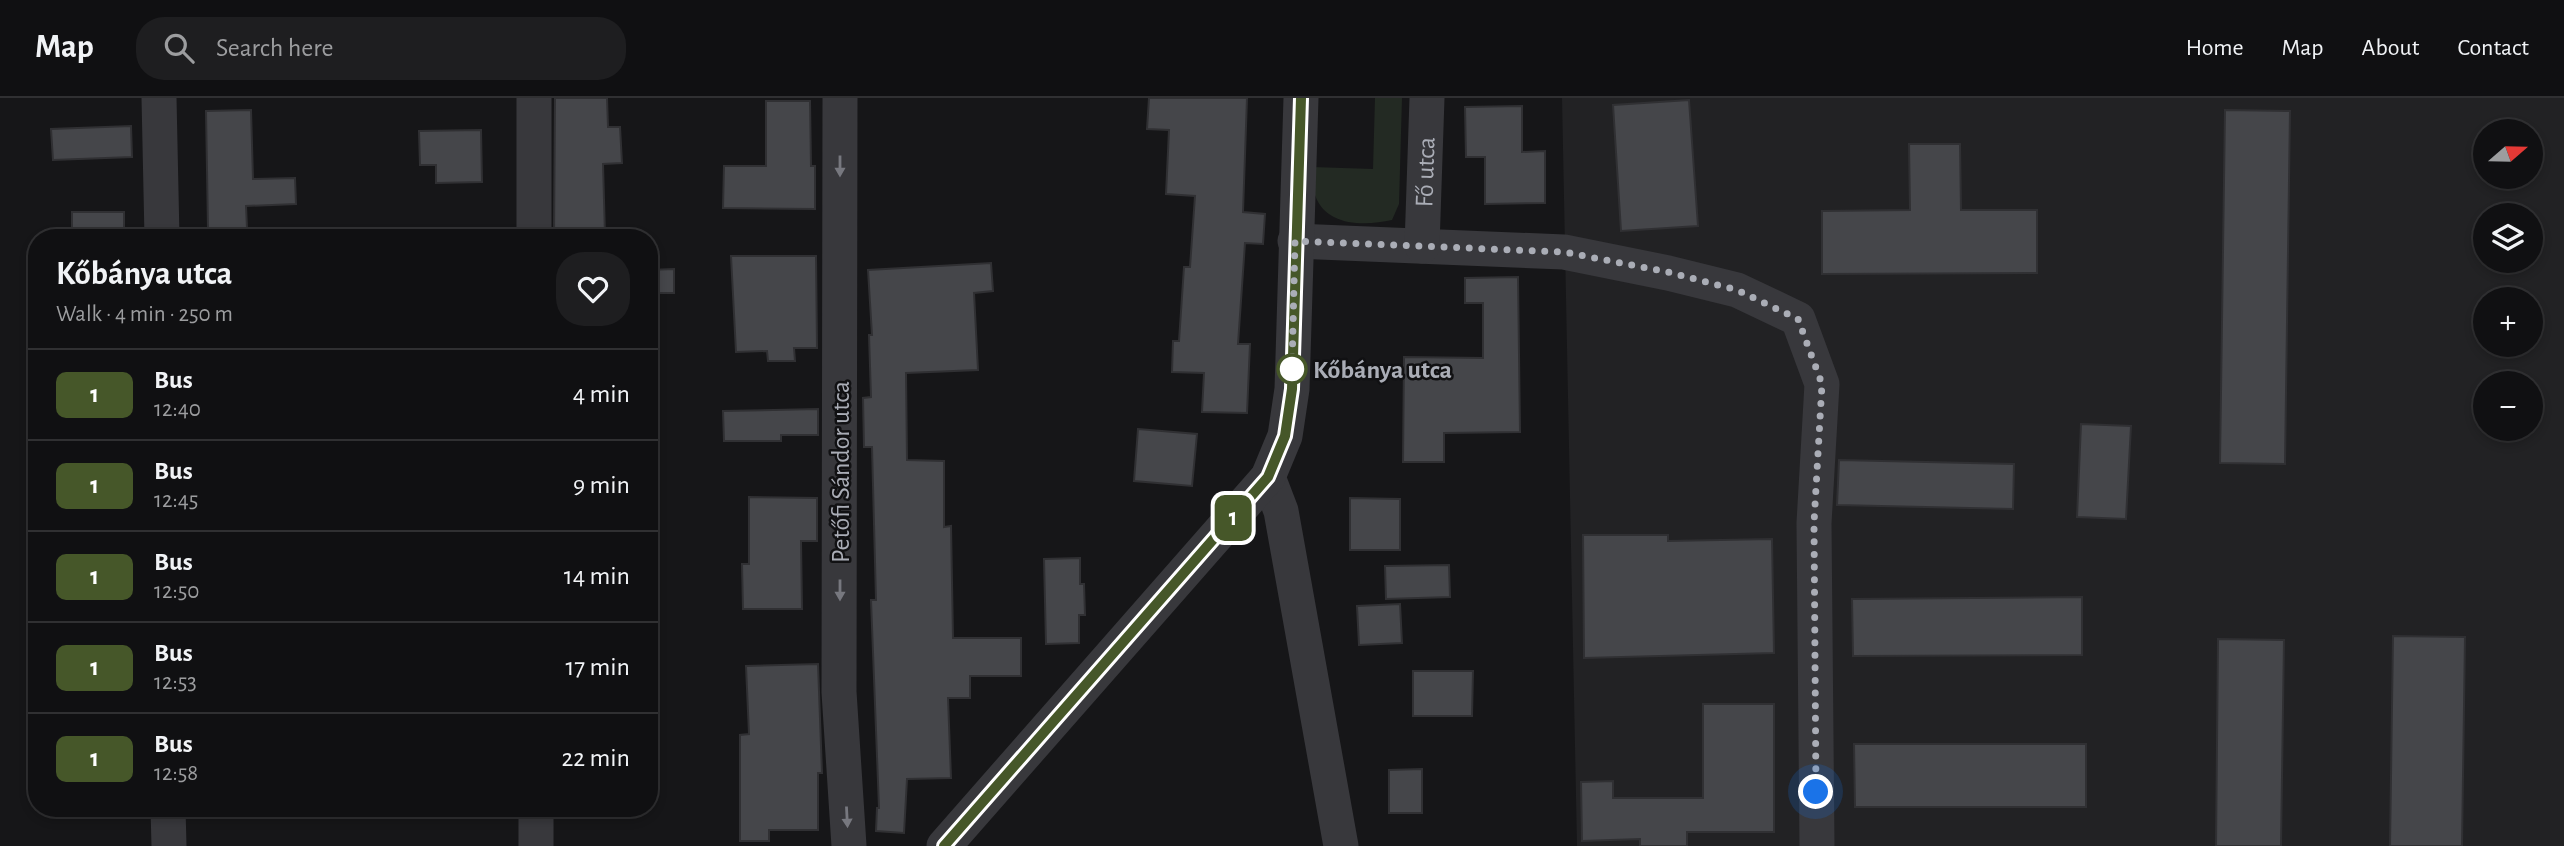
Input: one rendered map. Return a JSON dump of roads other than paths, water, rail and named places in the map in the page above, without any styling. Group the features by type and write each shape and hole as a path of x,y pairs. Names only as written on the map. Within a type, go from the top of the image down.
{"street":[{"path":"159,98 162,229"},
{"path":"534,98 534,229"},
{"name":"Petőfi Sándor utca","path":"840,98 839,692 849,846"},
{"path":"944,846 1268,477 1285,436 1292,389 1301,98"},
{"name":"Fő utca","path":"1422,246 1427,98"},
{"path":"1295,241 1577,254 1668,272 1737,290 1798,319 1822,384 1814,523 1817,846"},
{"path":"1268,477 1281,510 1341,846"},
{"path":"168,817 169,846"},
{"path":"536,817 536,846"}],"place":[{"name":"Kőbánya utca","path":"1292,369"}]}
